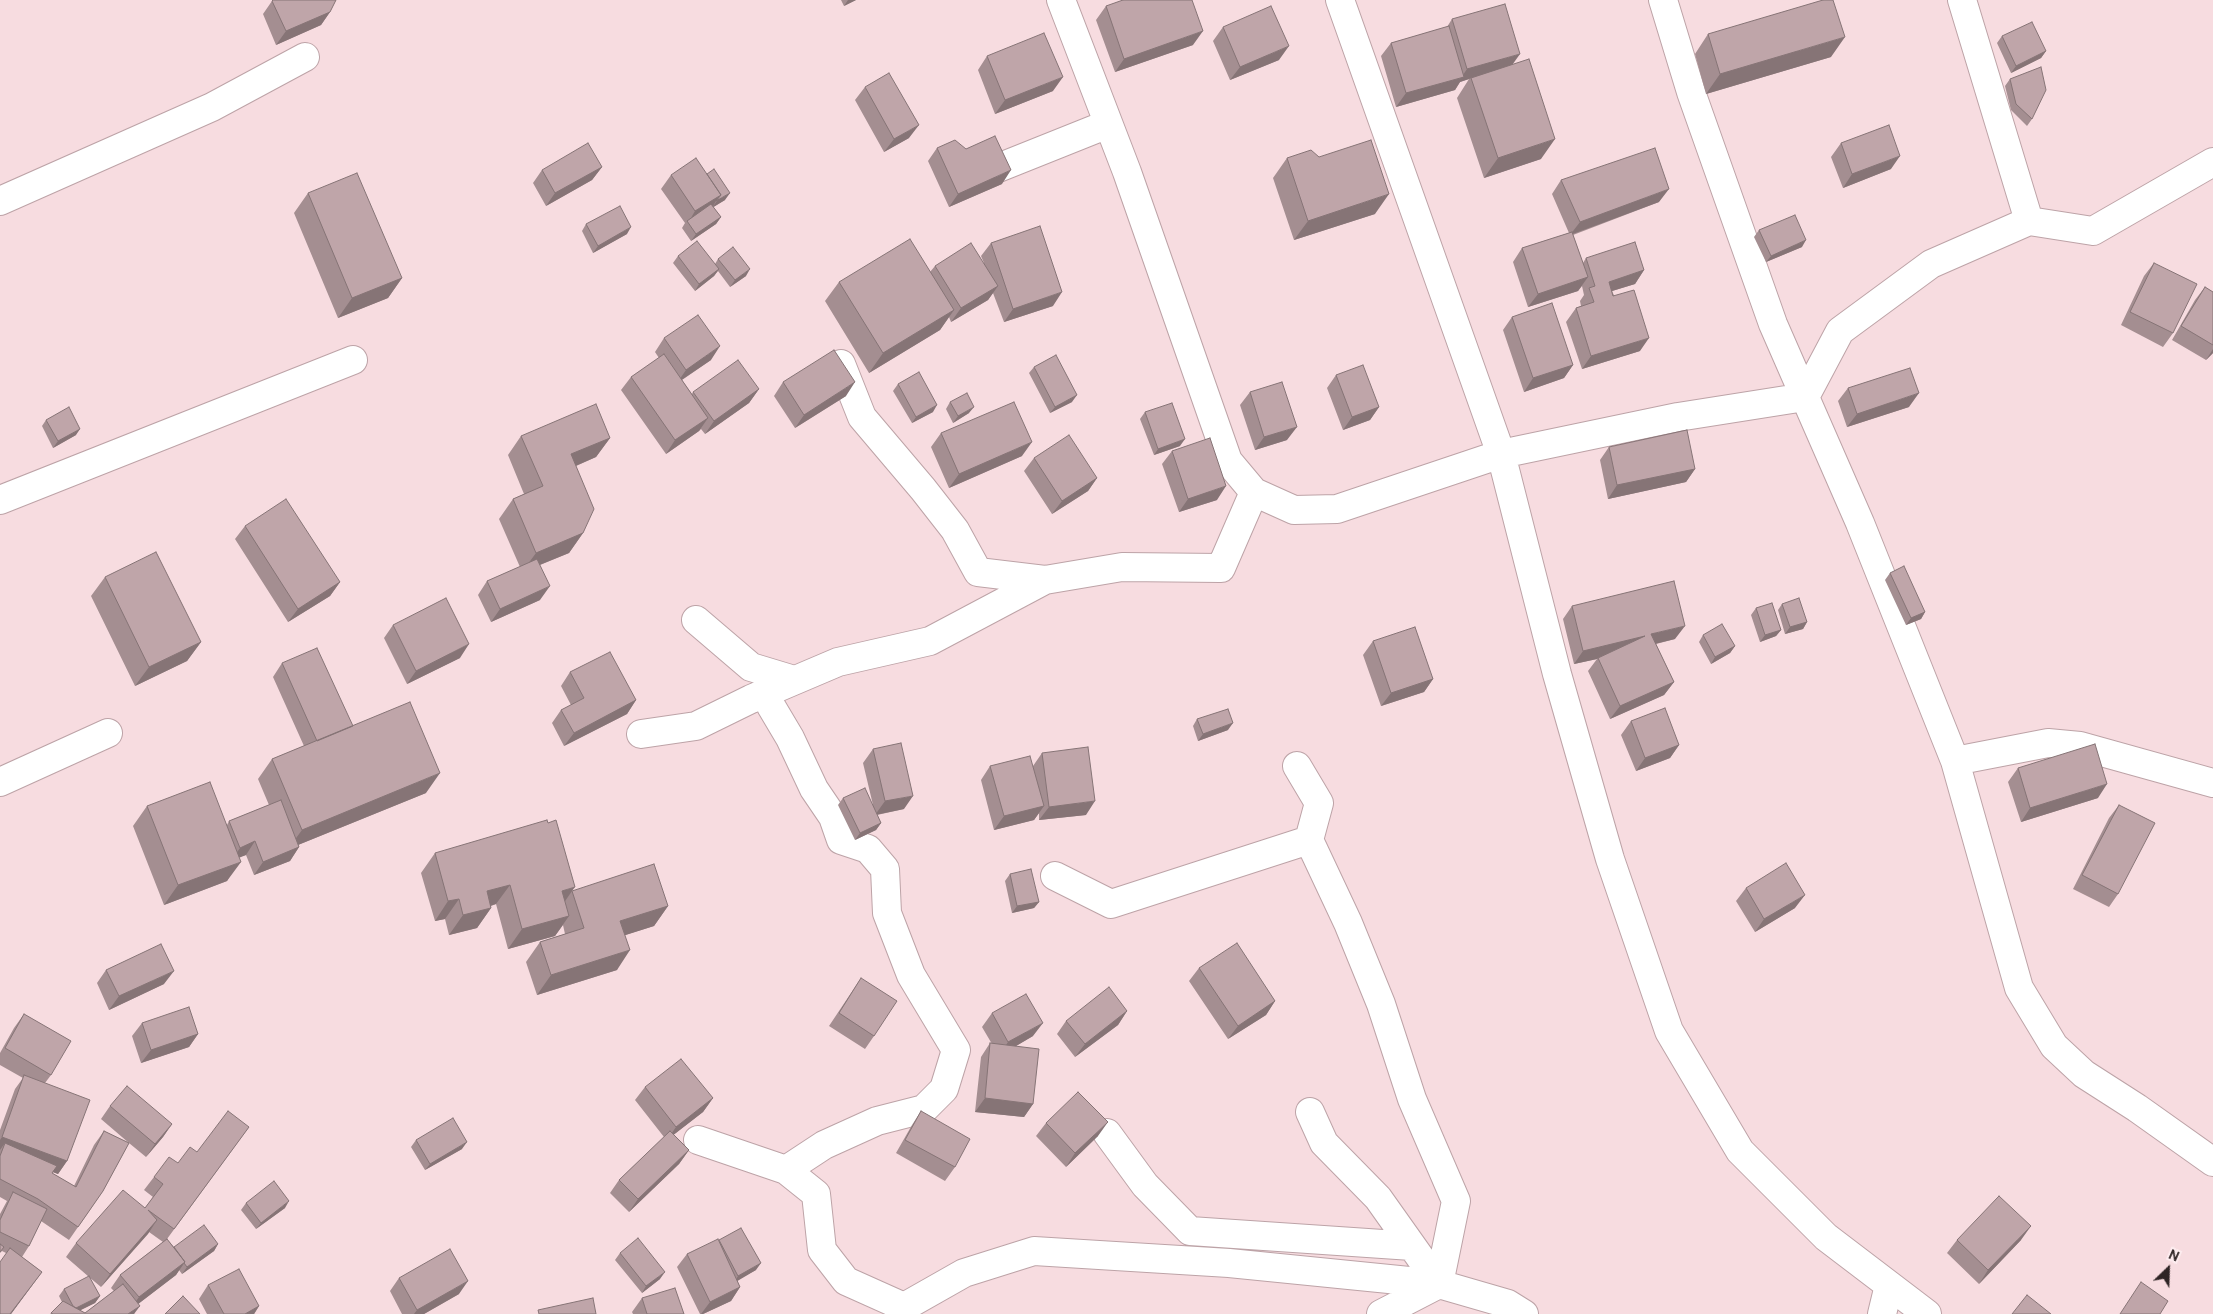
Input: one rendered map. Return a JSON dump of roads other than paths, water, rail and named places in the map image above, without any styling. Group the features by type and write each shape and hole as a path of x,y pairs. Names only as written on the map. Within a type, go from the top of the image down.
{"street":[{"path":"1061,0 1108,124 1228,461 1254,492 1294,510 1337,509 1501,454 1678,417 1805,397"},
{"path":"1340,0 1501,454 1557,674 1610,859 1669,1031 1740,1151 1826,1237 1926,1314"},
{"path":"1663,0 1691,92 1773,324 1864,532 1955,762 2019,988 2054,1046 2084,1074 2137,1108 2213,1162"},
{"path":"1962,0 2029,221"},
{"path":"0,201 212,107 305,57"},
{"path":"998,168 1108,124"},
{"path":"1805,397 1840,331 1931,264 2029,221 2093,230 2213,162"},
{"path":"0,500 353,360"},
{"path":"841,364 862,417 923,489 954,530 978,572 1045,580 1122,568 1221,568 1254,492"},
{"path":"641,734 696,726 794,680 838,662 930,641 1045,580"},
{"path":"696,620 751,667 794,680"},
{"path":"768,692 771,706 790,738 814,789 833,817 841,840 868,850 885,869 887,913 911,975 956,1050 944,1089 924,1109 877,1121 824,1145 786,1170"},
{"path":"0,782 108,733"},
{"path":"1955,762 2048,743 2096,749 2213,784"},
{"path":"1297,766 1319,803 1309,840 1348,923 1381,1004 1412,1099 1456,1201 1439,1284"},
{"path":"1056,876 1111,904 1309,840"},
{"path":"1310,1112 1324,1143 1378,1198 1439,1284"},
{"path":"1107,1133 1145,1185 1190,1231 1412,1246"},
{"path":"698,1140 786,1170 816,1194 822,1250 846,1281 902,1310 964,1273 1034,1251 1228,1263 1439,1284 1508,1304 1524,1314"},
{"path":"1381,1314 1439,1284"},
{"path":"1882,1314 1889,1285"}]}
